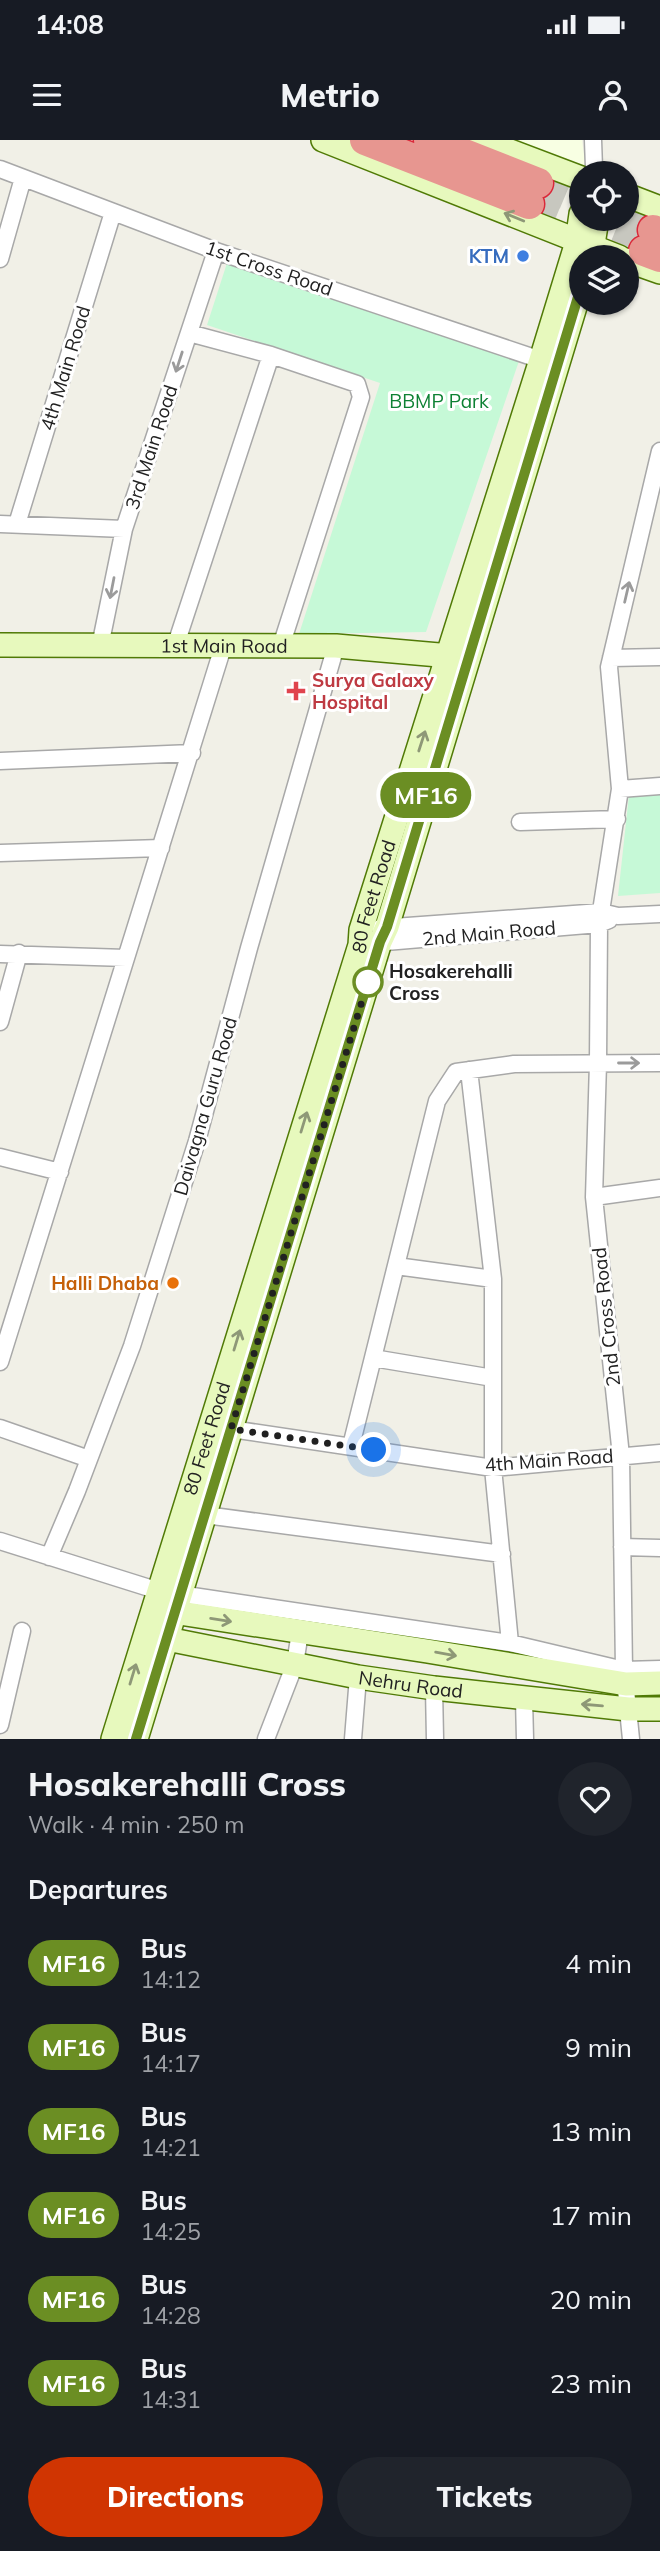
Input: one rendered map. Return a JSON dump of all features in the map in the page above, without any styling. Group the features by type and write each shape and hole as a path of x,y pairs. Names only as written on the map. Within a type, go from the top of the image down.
{"highway":[{"path":"365,140 533,194 429,140"}],"main road":[{"path":"323,140 577,245"},
{"path":"481,140 569,167"},
{"path":"639,225 648,246"},
{"name":"80 Feet Road","path":"458,658 541,360 569,292"},
{"name":"80 Feet Road","path":"136,1739 167,1639 167,1602 458,658 572,315"},
{"name":"1st Main Road","path":"0,645 337,646 458,658"},
{"name":"80 Feet Road","path":"113,1739 205,1515 372,936"},
{"path":"167,1602 300,1632 660,1683"},
{"name":"Nehru Road","path":"167,1639 358,1677 434,1688 628,1709 660,1709"}],"street":[{"path":"591,161 593,140"},
{"name":"1st Cross Road","path":"0,169 216,251 541,360"},
{"path":"0,258 23,178"},
{"name":"4th Main Road","path":"17,524 113,212"},
{"name":"3rd Main Road","path":"100,646 124,529 216,251"},
{"path":"189,333 271,355 357,384 361,397 281,646"},
{"path":"175,647 271,355"},
{"path":"660,451 609,667 620,789 660,786"},
{"path":"0,524 124,529"},
{"name":"Daivagna Guru Road","path":"49,1557 132,1346 197,1141 249,948 337,646"},
{"path":"0,1362 5,1336 60,1172 223,647"},
{"path":"611,658 660,657"},
{"path":"0,761 192,753"},
{"name":"2nd Cross Road","path":"620,789 600,918 594,1197 621,1456 625,1677 631,1739"},
{"path":"520,822 617,819"},
{"path":"0,853 161,848"},
{"name":"2nd Main Road","path":"372,936 660,914"},
{"path":"0,1022 19,953"},
{"path":"0,954 126,958"},
{"path":"351,1446 437,1101 456,1072 514,1064 660,1063"},
{"path":"469,1070 493,1279 493,1468 510,1643"},
{"path":"0,1157 60,1172"},
{"path":"594,1197 660,1188"},
{"path":"396,1266 493,1279"},
{"path":"373,1358 493,1378"},
{"path":"0,1428 89,1459"},
{"name":"4th Main Road","path":"231,1429 493,1468 660,1453"},
{"path":"205,1515 502,1554"},
{"path":"0,1541 167,1602 510,1643 625,1677 660,1669"},
{"path":"622,1547 660,1548"},
{"path":"0,1725 22,1632"},
{"path":"266,1739 295,1664 300,1632"},
{"path":"353,1739 358,1677"},
{"path":"434,1688 435,1739"},
{"path":"524,1699 525,1739"}],"shaded area":[{"path":"506,140 582,140 585,161 569,161 569,164"}],"green space":[{"name":"BBMP Park","path":"227,263 519,361 426,632 299,634 380,383 207,325"},
{"path":"660,793 660,893 618,896 629,795"}],"tunnel":[{"path":"538,183 569,196"},
{"path":"529,204 644,251"},
{"path":"639,224 653,230"}],"bus line":[{"name":"MF16","path":"136,1739 572,315"}],"place":[{"name":"KTM","path":"523,256"},
{"name":"Surya Galaxy Hospital","path":"296,691"},
{"name":"Hosakerehalli Cross","path":"368,982"},
{"name":"Halli Dhaba","path":"173,1283"}],"route":[{"path":"368,982 370,975 231,1429 374,1450"}]}
